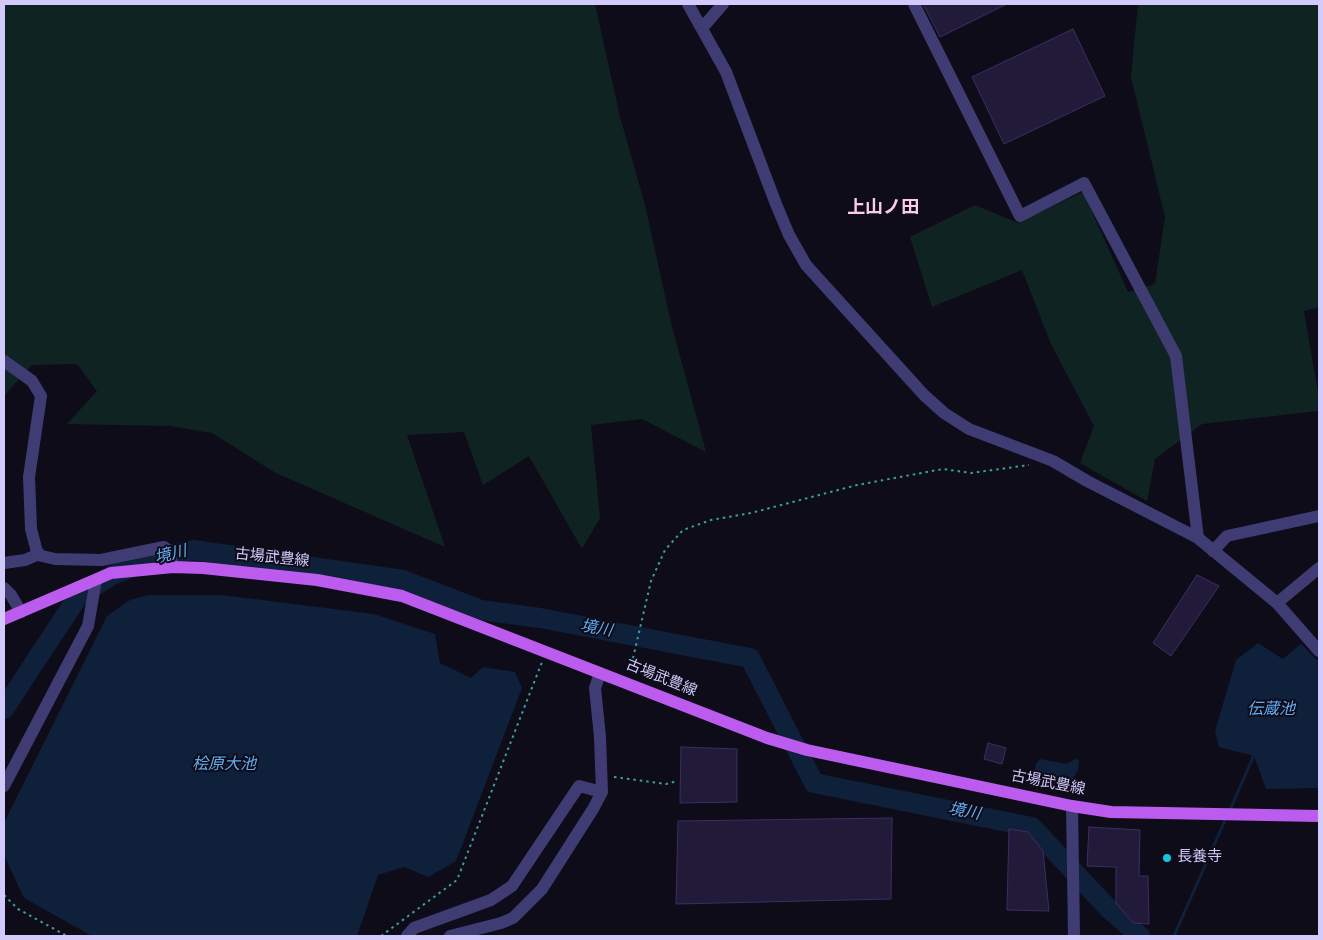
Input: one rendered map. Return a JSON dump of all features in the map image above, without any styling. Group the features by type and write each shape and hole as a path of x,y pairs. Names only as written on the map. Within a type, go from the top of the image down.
{"main road":[{"name":"古場武豊線","path":"4,619 110,573 173,567 203,568 317,580 402,596 767,738 807,750 1072,806 1111,812 1319,816"}],"street":[{"path":"688,4 726,72 789,235 806,265 924,395 944,413 969,429 1053,461 1087,481 1198,538 1277,603 1319,651"},
{"path":"702,27 723,4"},
{"path":"914,4 1020,216 1084,183 1176,356 1198,538"},
{"path":"4,361 32,381 41,396 29,477 32,539 39,554"},
{"path":"1213,551 1227,536 1319,516"},
{"path":"4,562 26,560 39,554 55,558 101,560 164,548 169,551 173,567"},
{"path":"1277,603 1319,568"},
{"path":"4,786 88,626 96,580"},
{"path":"4,588 11,594 21,612"},
{"path":"450,936 501,923 513,918 542,889 560,864 602,792 600,737 595,688 600,673"},
{"path":"407,936 414,928 491,900 512,886 579,786 602,792"},
{"path":"1072,806 1074,936"}],"path":[{"path":"627,684 651,581 664,550 684,530 711,520 752,513 857,485 943,469 971,474 1053,461"},
{"path":"381,936 457,880 543,658"},
{"path":"601,775 666,784 677,781"},
{"path":"4,895 18,909 67,936"}],"green space":[{"path":"4,4 595,4 620,117 645,205 671,323 706,452 642,419 591,425 600,518 582,549 529,456 483,485 464,432 407,435 445,547 276,473 212,433 170,426 67,424 97,391 77,364 32,365 4,396"},
{"path":"1138,4 1319,4 1319,307 1304,311 1319,398 1319,411 1202,424 1155,459 1147,501 1080,463 1094,426 1051,344 1022,270 932,307 910,237 975,205 1018,223 1083,192 1128,292 1155,284 1165,217 1131,77"}],"water":[{"name":"桧原大池","path":"149,595 222,595 374,614 435,634 440,663 471,678 483,667 515,672 522,688 456,861 428,877 404,867 378,875 357,936 92,936 24,898 4,855 4,823 107,616 130,600"},
{"name":"伝蔵池","path":"1258,643 1283,659 1301,644 1319,662 1319,788 1266,789 1254,756 1219,747 1215,731 1236,660"},
{"path":"1040,759 1066,764 1075,759 1079,760 1078,769 1070,786 1061,790 1036,782 1033,776 1036,764"}],"building":[{"path":"923,4 1007,4 940,37"},
{"path":"1073,29 1105,96 1004,144 972,77"},
{"path":"1197,575 1219,586 1171,656 1153,643"},
{"path":"988,743 1006,748 1002,764 984,759"},
{"path":"681,747 737,749 737,802 680,803"},
{"path":"892,818 891,899 676,904 678,821"},
{"path":"1089,827 1140,830 1139,876 1148,876 1149,924 1133,923 1116,903 1116,867 1087,866"},
{"path":"1009,829 1028,832 1043,851 1049,911 1007,910"}],"waterway":[{"name":"境川","path":"4,709 77,598 112,575 155,558 193,550 403,580 481,610 540,618 750,658 814,783 1032,827 1108,908 1140,936"},
{"path":"1230,810 1254,755"},
{"path":"1174,936 1226,818"}],"place":[{"name":"長養寺","path":"1167,858"}],"district":[{"name":"上山ノ田","path":"883,209"}]}
